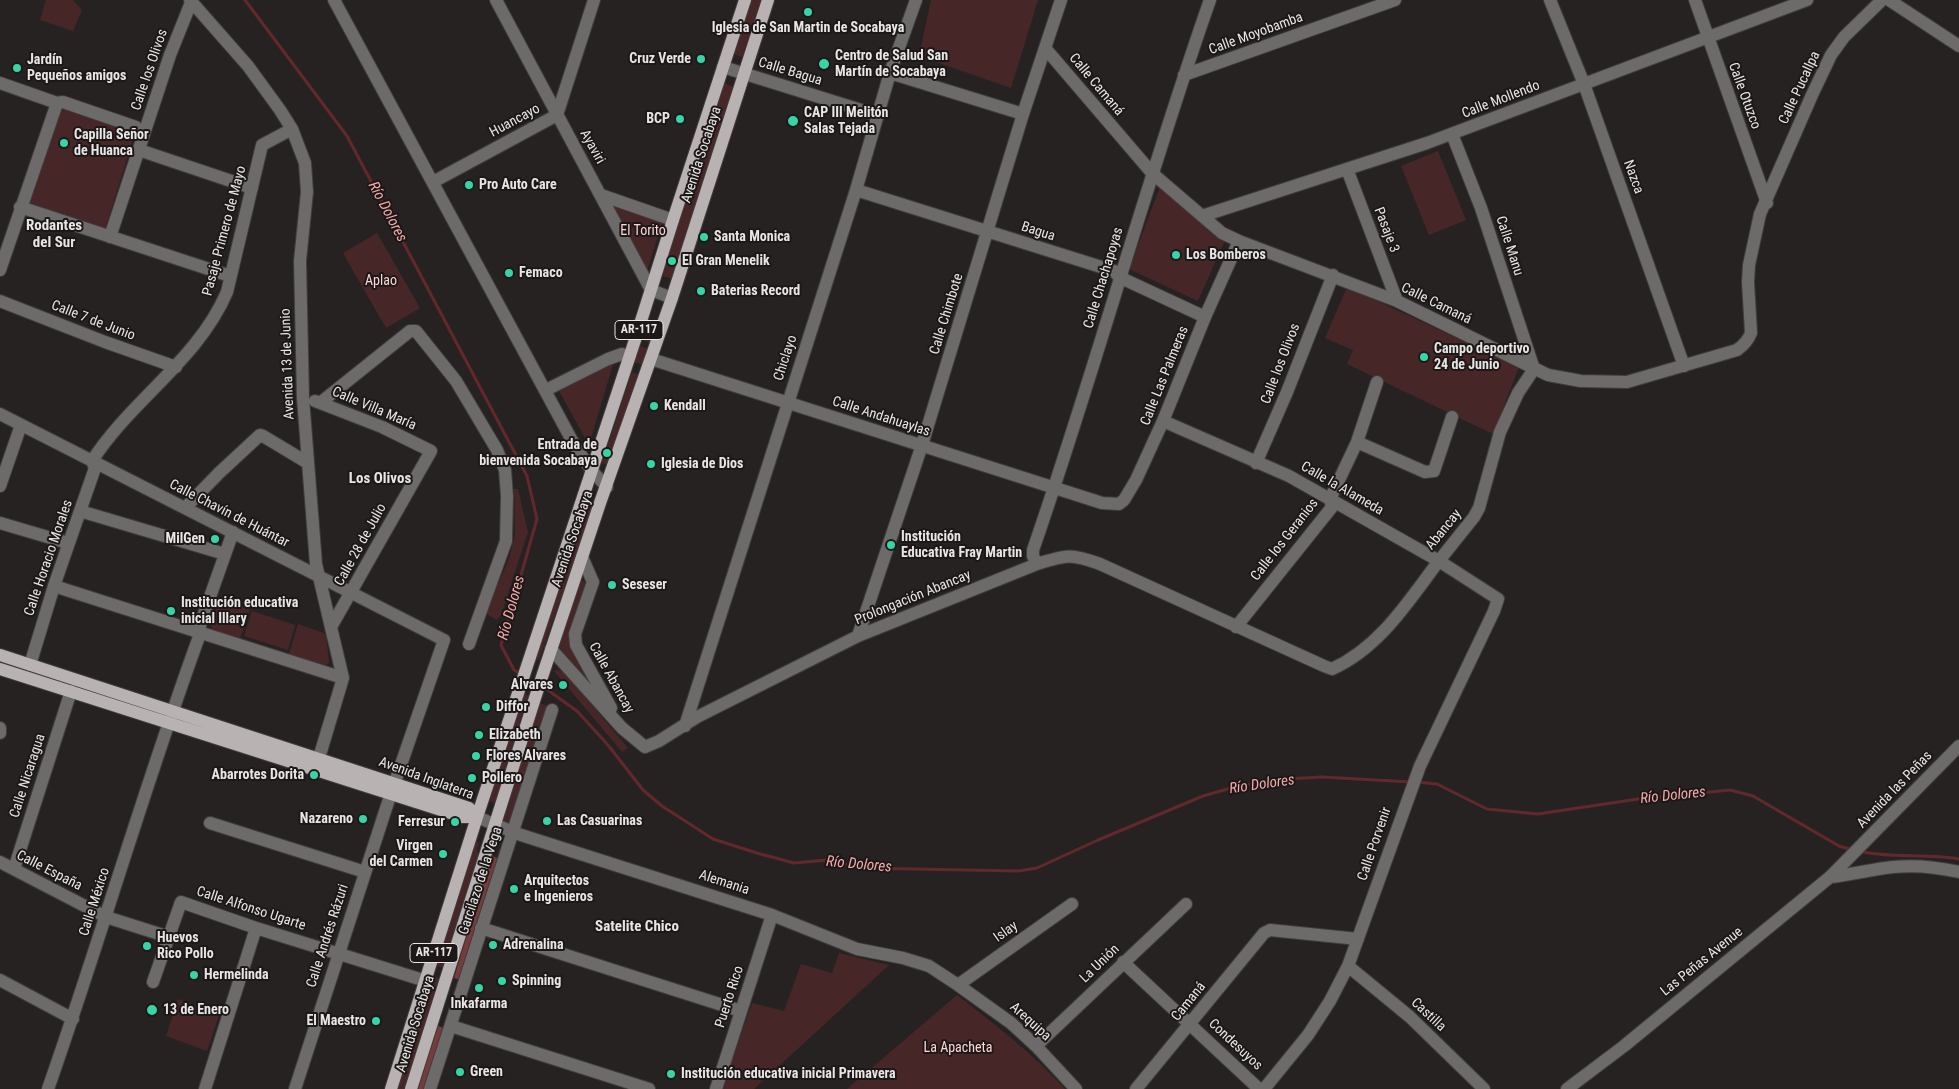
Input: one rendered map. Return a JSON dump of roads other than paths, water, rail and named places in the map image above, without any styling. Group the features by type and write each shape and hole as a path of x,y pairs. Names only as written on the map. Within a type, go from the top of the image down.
{"main road":[{"name":"Avenida Socabaya","path":"391,1089 477,817 630,356 745,0"},
{"name":"Avenida Socabaya","path":"411,1089 551,649 672,298 768,0"},
{"name":"Avenida Inglaterra","path":"0,656 318,758 463,817 477,817"},
{"name":"Avenida Inglaterra","path":"0,669 168,723 393,788"}],"street":[{"name":"Avenida 13 de Junio","path":"191,0 248,66 292,129 304,163 307,179 300,260 303,398 318,576 343,678"},
{"name":"Calle los Olivos","path":"110,237 170,55 191,0"},
{"path":"334,0 575,446 592,471 607,487"},
{"name":"Ayaviri","path":"496,0 651,290"},
{"name":"Huancayo","path":"433,182 557,115 594,0"},
{"name":"Chiclayo","path":"685,726 856,190 890,73 916,0"},
{"name":"Calle Chimbote","path":"858,636 922,445 1023,114 1061,0"},
{"name":"Calle Chachapoyas","path":"1037,564 1033,556 1033,550 1055,488 1152,173 1210,0"},
{"name":"Calle Moyobamba","path":"1184,75 1395,0"},
{"name":"Nazca","path":"1550,0 1584,84 1684,366"},
{"name":"Calle Otuzco","path":"1695,0 1767,202"},
{"name":"Calle Mollendo","path":"1202,216 1452,134 1707,36 1807,0"},
{"name":"Calle Pucallpa","path":"1767,202 1831,56 1844,37 1882,0"},
{"path":"1889,0 1959,46"},
{"name":"Calle Camaná","path":"1045,48 1152,173 1222,233 1318,272 1333,275 1397,300 1534,370 1548,375 1580,381 1627,382 1737,350 1743,346 1751,333 1749,265 1760,214 1767,202"},
{"name":"Calle Bagua","path":"723,67 877,115"},
{"path":"890,73 1023,114"},
{"path":"0,83 136,127"},
{"path":"0,270 20,206 57,103"},
{"name":"Pasaje Primero de Mayo","path":"92,461 106,440 176,367 222,305 227,292 262,145 292,129"},
{"name":"Calle Manu","path":"1452,134 1481,208 1534,370"},
{"path":"139,150 252,188"},
{"name":"Pasaje 3","path":"1347,169 1397,300"},
{"name":"Bagua","path":"856,190 1114,272 1119,277 1205,317"},
{"path":"601,194 673,220"},
{"path":"20,206 230,276"},
{"name":"Calle Las Palmeras","path":"1102,503 1119,504 1124,500 1136,480 1164,421 1205,317 1239,241"},
{"name":"Calle los Olivos","path":"1256,463 1287,392 1333,275"},
{"path":"651,290 672,298"},
{"name":"Calle 7 de Junio","path":"0,301 105,342 176,367"},
{"path":"320,403 410,331 416,331 456,381 502,460 507,496 506,541 469,644"},
{"path":"546,390 608,359 622,354 630,356"},
{"name":"Calle Andahuaylas","path":"651,359 1102,503"},
{"name":"Abancay","path":"1324,666 1332,669 1338,667 1369,645 1396,618 1479,508 1500,432 1518,393 1534,370"},
{"name":"Calle los Geranios","path":"1236,627 1332,507 1330,499 1357,442 1377,382"},
{"name":"Calle Villa María","path":"303,398 382,427 431,451"},
{"name":"Calle Chavín de Huántar","path":"0,414 444,640"},
{"path":"1357,442 1425,472 1434,471 1452,417"},
{"name":"Calle la Alameda","path":"1164,421 1289,476 1439,561 1498,599"},
{"path":"0,486 21,425"},
{"path":"185,508 260,435 308,463"},
{"name":"Calle 28 de Julio","path":"331,627 431,451"},
{"name":"Calle Horacio Morales","path":"30,665 68,543 95,468 92,461"},
{"path":"80,510 225,554"},
{"path":"0,523 68,543"},
{"name":"Calle México","path":"48,1089 73,1019 172,710 200,634 200,625 232,532"},
{"name":"Prolongación Abancay","path":"551,649 622,728 645,747 659,742 696,717 858,636 1037,564 1064,556 1080,556 1324,666"},
{"name":"Calle Abancay","path":"582,557 593,582 575,634 576,645 622,728"},
{"path":"54,586 343,678 318,758"},
{"name":"Calle Porvenir","path":"1264,1089 1308,1035 1330,1001 1348,966 1408,795 1498,599"},
{"name":"Calle Andrés Rázuri","path":"295,1089 364,872 444,640"},
{"name":"Calle Nicaragua","path":"14,869 71,691"},
{"name":"Garcilazo de la Vega","path":"430,1089 552,710"},
{"path":"0,728 0,733"},
{"name":"Avenida las Peñas","path":"1852,854 1868,840 1959,746"},
{"name":"Alemania","path":"477,817 513,832 772,915 857,949 903,958 929,966 958,985"},
{"path":"210,823 364,872"},
{"name":"Las Peñas Avenue","path":"1567,1089 1624,1046 1830,877 1852,854"},
{"name":"Calle España","path":"0,862 106,917 168,937"},
{"path":"1830,877 1854,875 1893,867 1930,866 1959,872"},
{"name":"Calle Alfonso Ugarte","path":"168,937 181,902 256,928 426,981"},
{"name":"Islay","path":"958,985 1072,904"},
{"name":"La Unión","path":"1036,1046 1186,904"},
{"name":"Puerto Rico","path":"716,1089 772,915"},
{"path":"205,1089 256,928"},
{"path":"481,928 741,1011"},
{"name":"Camaná","path":"1136,1089 1186,1030 1189,1022 1223,985 1264,933 1270,930 1358,939"},
{"path":"153,982 168,937"},
{"name":"Condesuyos","path":"1123,962 1259,1089"},
{"name":"Castilla","path":"1348,966 1410,1017 1484,1089"},
{"path":"0,980 73,1019"},
{"name":"Arequipa","path":"958,985 1011,1023 1036,1046 1076,1089"},
{"path":"450,1026 649,1089"}],"waterway":[{"name":"Río Dolores","path":"245,0 347,136 527,476 537,519 501,645 514,670 521,674"},
{"name":"Río Dolores","path":"542,686 577,711 608,745 643,790 662,806 713,839 794,863 827,860 861,868 1018,871 1037,868 1203,796 1238,786 1287,779 1322,777 1411,782"},
{"name":"Río Dolores","path":"1417,782 1437,784 1487,809 1538,814 1638,799 1730,790 1753,796 1839,846 1853,850"},
{"name":"Río Dolores","path":"1859,851 1884,855 1934,856 1959,859"}],"place":[{"name":"Iglesia de San Martin de Socabaya","path":"808,12"},
{"name":"Cruz Verde","path":"701,59"},
{"name":"Centro de Salud San Martín de Socabaya","path":"824,64"},
{"name":"Jardín Pequeños amigos","path":"17,68"},
{"name":"BCP","path":"680,119"},
{"name":"CAP III Melitón Salas Tejada","path":"793,121"},
{"name":"Capilla Señor de Huanca","path":"64,143"},
{"name":"Pro Auto Care","path":"469,185"},
{"name":"Santa Monica","path":"704,237"},
{"name":"Los Bomberos","path":"1176,255"},
{"name":"El Gran Menelik","path":"672,261"},
{"name":"Femaco","path":"509,273"},
{"name":"Baterias Record","path":"701,291"},
{"name":"Campo deportivo 24 de Junio","path":"1424,357"},
{"name":"Kendall","path":"654,406"},
{"name":"Entrada de bienvenida Socabaya","path":"607,453"},
{"name":"Iglesia de Dios","path":"651,464"},
{"name":"MilGen","path":"215,539"},
{"name":"Institución Educativa Fray Martin","path":"891,545"},
{"name":"Seseser","path":"612,585"},
{"name":"Institución educativa inicial Illary","path":"171,611"},
{"name":"Alvares","path":"563,685"},
{"name":"Diffor","path":"486,707"},
{"name":"Elizabeth","path":"479,735"},
{"name":"Flores Alvares","path":"476,756"},
{"name":"Abarrotes Dorita","path":"314,775"},
{"name":"Pollero","path":"472,778"},
{"name":"Nazareno","path":"363,819"},
{"name":"Las Casuarinas","path":"547,821"},
{"name":"Ferresur","path":"455,822"},
{"name":"Virgen del Carmen","path":"443,854"},
{"name":"Arquitectos e Ingenieros","path":"514,889"},
{"name":"Adrenalina","path":"493,945"},
{"name":"Huevos Rico Pollo","path":"147,946"},
{"name":"Hermelinda","path":"194,975"},
{"name":"Spinning","path":"502,981"},
{"name":"Inkafarma","path":"479,988"},
{"name":"13 de Enero","path":"152,1010"},
{"name":"El Maestro","path":"376,1021"},
{"name":"Green","path":"460,1072"},
{"name":"Institución educativa inicial Primavera","path":"671,1074"}],"district":[{"name":"Rodantes del Sur","path":"54,234"},
{"name":"Los Olivos","path":"380,479"},
{"name":"Satelite Chico","path":"637,927"}],"park label":[{"name":"El Torito","path":"643,231"},
{"name":"Aplao","path":"381,281"},
{"name":"La Apacheta","path":"958,1048"}]}
